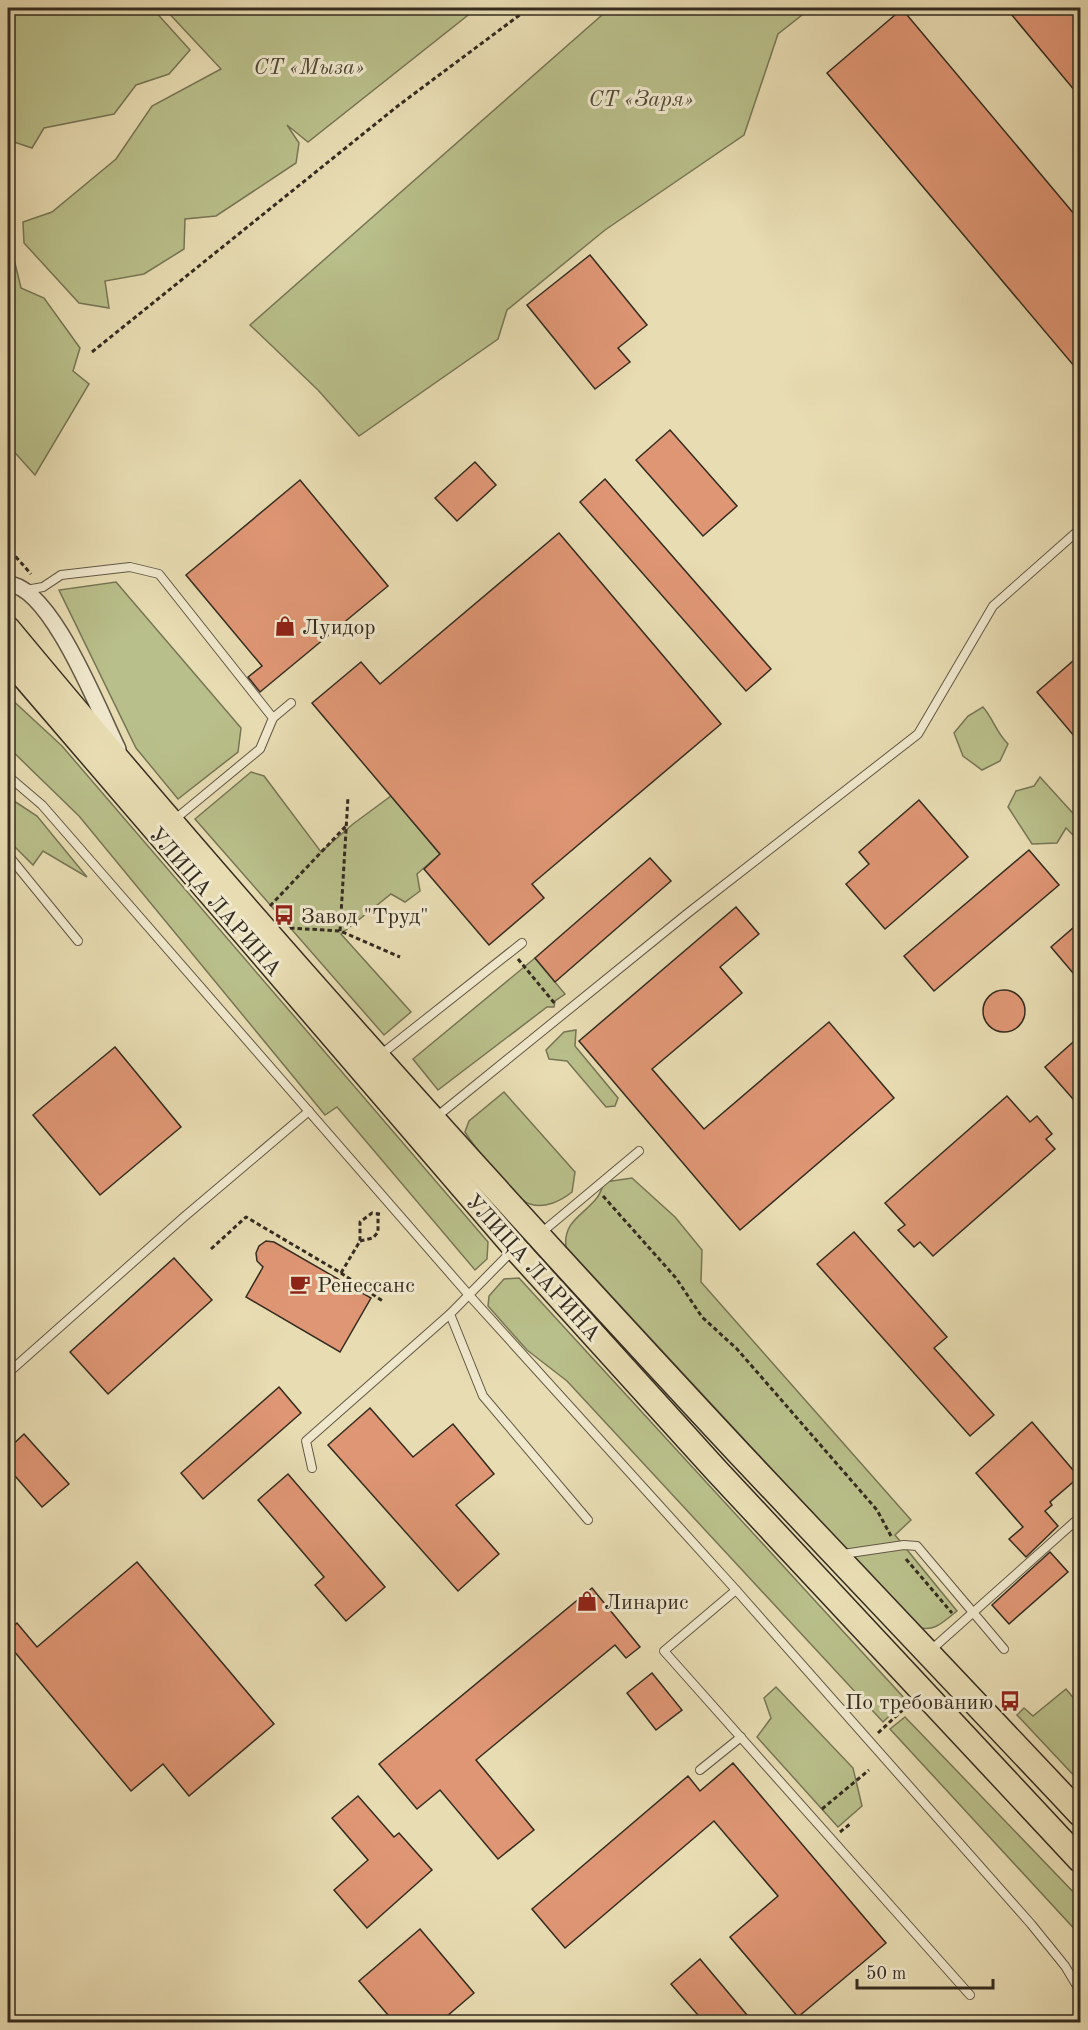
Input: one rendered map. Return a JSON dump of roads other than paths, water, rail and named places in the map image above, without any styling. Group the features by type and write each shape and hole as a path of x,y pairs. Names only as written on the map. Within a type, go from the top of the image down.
{"main road":[{"name":"УЛИЦА ЛАРИНА","path":"8,629 171,823 434,1119 835,1555 1080,1814"},
{"name":"УЛИЦА ЛАРИНА","path":"8,658 515,1248 716,1469 1080,1860"}],"street":[{"path":"8,584 26,590 46,609 59,629 132,778"}],"lane":[{"path":"434,1119 688,913 918,734 993,606 1080,529"},
{"path":"26,590 43,587 61,575 130,567 159,574 273,718"},
{"path":"171,823 260,749 273,718 291,704"},
{"path":"8,776 42,804 468,1294 736,1590 1031,1924 1065,1966 1080,1991"},
{"path":"8,855 78,941"},
{"path":"378,1057 522,943"},
{"path":"8,1373 184,1217 309,1111"},
{"path":"539,1234 639,1151"},
{"path":"312,1468 306,1441 450,1314 515,1248"},
{"path":"450,1314 483,1396 588,1520"},
{"path":"928,1653 1080,1517"},
{"path":"835,1555 917,1546 1004,1649"},
{"path":"736,1590 664,1651 970,1995"},
{"path":"700,1770 741,1737"}],"place":[{"name":"Луидор","path":"285,626"},
{"name":"Завод \"Труд\"","path":"284,915"},
{"name":"Ренессанс","path":"300,1284"},
{"name":"Линарис","path":"587,1601"},
{"name":"По требованию","path":"1010,1701"}],"park label":[{"name":"СТ «Мыза»","path":"309,66"},
{"name":"СТ «Заря»","path":"641,98"}]}
